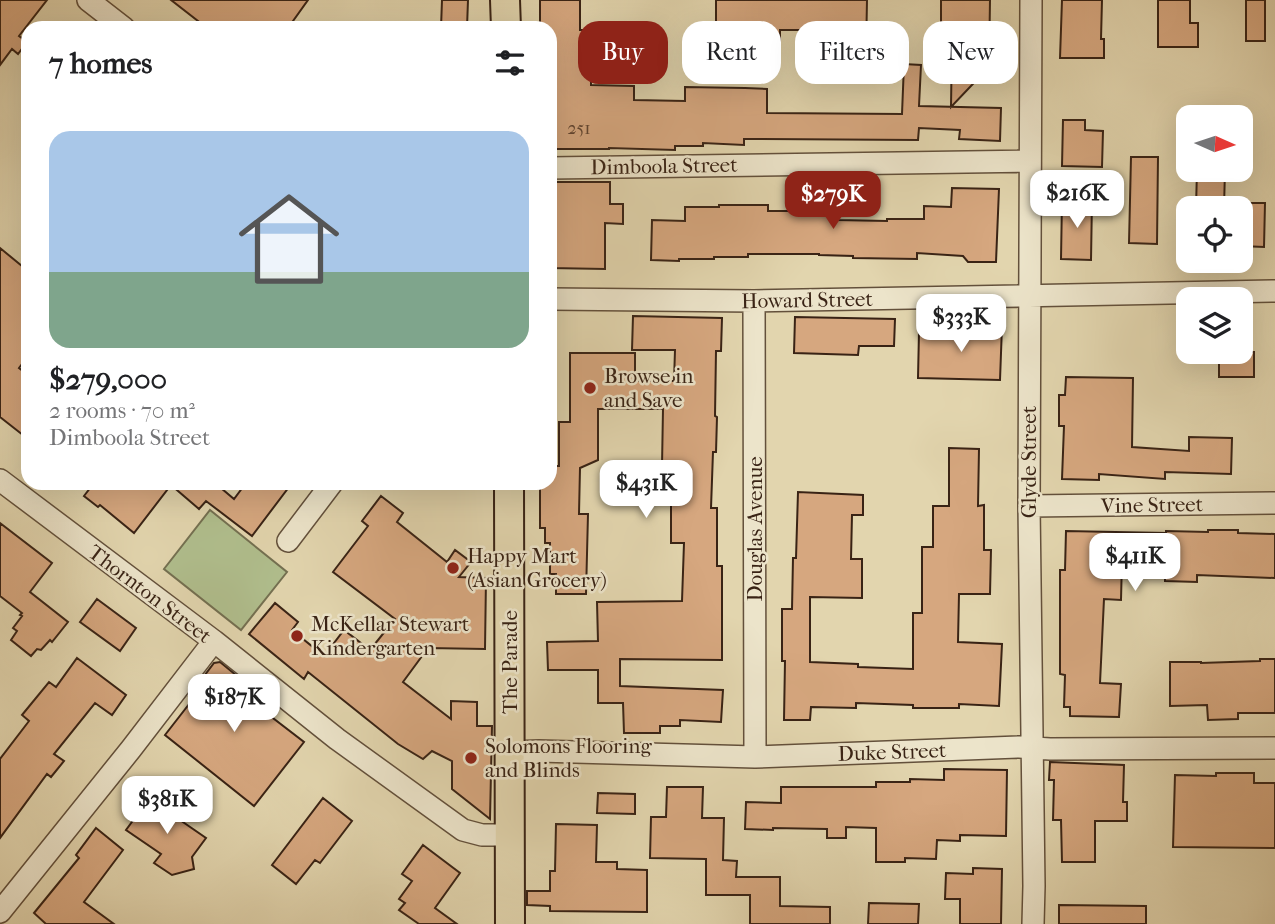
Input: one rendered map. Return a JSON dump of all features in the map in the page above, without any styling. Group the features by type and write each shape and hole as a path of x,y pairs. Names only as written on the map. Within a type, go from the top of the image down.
{"main road":[{"path":"505,0 506,21"},
{"name":"The Parade","path":"509,490 510,924"}],"street":[{"path":"88,0 115,21"},
{"name":"Glyde Street","path":"1031,0 1029,506 1033,924"},
{"name":"Dimboola Street","path":"557,168 1030,161"},
{"name":"Howard Street","path":"557,299 754,301 1275,291"},
{"name":"Douglas Avenue","path":"754,301 755,757"},
{"name":"Thornton Street","path":"0,480 337,739 463,830 482,835 510,835"},
{"path":"288,541 327,490"},
{"name":"Vine Street","path":"1029,506 1275,503"},
{"path":"0,912 214,642"},
{"name":"Duke Street","path":"510,752 755,757 1032,748 1275,748"}],"green space":[{"path":"210,510 287,572 241,630 164,569"}],"building":[{"path":"0,0 47,0 31,21 21,21 21,50 18,54 12,49 0,65"},
{"path":"171,0 308,0 293,21 198,21"},
{"path":"442,0 468,0 467,21 441,21"},
{"path":"540,0 580,0 578,84 634,86 634,100 685,101 685,87 767,89 767,113 902,114 903,84 909,84 909,64 921,65 919,106 1001,108 1000,141 959,139 960,130 919,128 918,140 744,139 744,145 703,143 703,146 675,146 675,150 557,149 557,21 540,21"},
{"path":"716,0 867,0 867,21 795,21 795,30 781,30 781,21 716,21"},
{"path":"941,0 990,0 990,21 941,21"},
{"path":"1062,0 1102,0 1101,39 1104,39 1104,58 1060,58"},
{"path":"1158,0 1190,0 1190,23 1198,23 1198,47 1158,47"},
{"path":"1246,0 1265,0 1265,41 1246,41"},
{"path":"951,84 973,84 951,107"},
{"path":"1063,120 1085,120 1085,130 1103,131 1102,167 1062,166"},
{"path":"1131,157 1158,157 1157,244 1129,243"},
{"path":"557,182 610,182 610,204 623,204 623,224 605,223 605,269 557,268"},
{"path":"1197,182 1225,182 1224,196 1196,196"},
{"path":"820,187 839,187 838,220 887,221 924,219 924,206 951,207 952,188 999,189 996,262 968,262 963,256 917,253 917,259 748,254 748,257 651,260 652,220 685,221 685,207 719,205 768,205 768,211 820,211"},
{"path":"1062,200 1092,200 1091,260 1061,259"},
{"path":"1253,203 1265,203 1264,247 1253,247"},
{"path":"0,248 21,265 21,434 0,417"},
{"path":"633,316 722,318 721,351 716,351 716,452 713,452 711,508 717,508 717,566 722,566 722,660 620,659 620,686 723,690 721,722 680,720 680,726 660,726 660,733 624,733 623,703 598,703 598,670 548,670 547,642 598,641 597,602 682,601 684,543 671,543 671,498 642,497 643,466 662,466 663,409 598,409 598,460 580,468 579,514 588,514 586,594 556,594 556,574 550,574 550,543 545,543 545,528 540,528 540,490 557,490 559,422 570,422 570,353 635,353 635,381 674,381 675,350 632,350"},
{"path":"795,317 895,319 894,346 859,346 858,355 794,353"},
{"path":"970,325 1002,326 1000,380 918,378 919,332 970,333"},
{"path":"1254,352 1254,377 1219,377 1219,364 1253,364"},
{"path":"1066,377 1133,378 1132,447 1189,451 1189,437 1232,438 1231,474 1165,472 1165,479 1099,474 1099,480 1062,479 1064,426 1059,426 1059,395 1065,395"},
{"path":"949,448 979,449 978,506 984,505 984,550 991,550 990,594 959,594 958,642 1002,644 999,706 959,704 959,708 913,708 913,705 856,703 856,708 811,707 810,720 784,720 782,609 792,609 798,492 863,495 863,515 852,515 851,559 862,559 862,598 810,597 810,662 913,669 913,613 922,613 922,547 933,547 933,506 949,506"},
{"path":"89,490 167,490 134,533 100,505 98,507 84,496"},
{"path":"177,490 223,490 234,499 241,490 287,490 252,536 206,501 199,509"},
{"path":"381,496 403,513 397,522 447,562 455,550 471,562 459,577 486,578 485,649 428,648 403,682 451,719 451,701 477,702 477,726 492,726 490,819 452,789 452,761 432,751 423,759 398,744 308,672 304,679 249,634 275,603 298,622 292,630 324,656 344,630 370,650 395,619 333,572 368,526 362,521"},
{"path":"0,523 52,563 30,592 68,622 52,642 50,640 31,656 11,640 17,631 13,628 22,613 0,596"},
{"path":"1208,530 1275,534 1275,578 1197,575 1197,582 1165,581 1165,561 1122,560 1121,600 1104,599 1100,683 1121,684 1119,717 1070,716 1070,707 1064,707 1065,675 1060,674 1060,570 1065,570 1066,531 1166,533"},
{"path":"97,599 136,628 120,651 80,622"},
{"path":"77,658 126,695 112,715 95,703 54,754 64,761 51,777 47,774 0,838 0,759 29,721 22,715 49,682 56,687"},
{"path":"1275,659 1275,713 1238,713 1238,719 1208,720 1207,705 1170,706 1170,662"},
{"path":"220,662 270,703 269,715 304,742 254,806 165,735 193,699 189,696 214,663"},
{"path":"1050,762 1124,765 1123,802 1127,802 1127,821 1095,821 1095,862 1062,862 1061,820 1053,820 1054,780 1049,780"},
{"path":"944,769 1007,770 1006,836 960,835 960,841 937,840 936,859 905,858 905,862 876,862 876,828 846,827 846,838 827,838 827,829 745,829 746,802 781,803 781,787 876,787 876,782 944,780"},
{"path":"1216,773 1254,773 1254,783 1275,783 1275,848 1173,847 1175,775 1216,776"},
{"path":"667,787 703,787 702,818 724,818 723,860 737,861 736,877 780,877 780,906 830,907 830,924 750,924 750,895 706,895 706,859 650,858 651,817 666,817"},
{"path":"598,793 635,794 635,814 597,813"},
{"path":"323,798 352,821 320,863 315,860 296,884 272,865"},
{"path":"149,799 156,805 161,799 183,815 180,820 206,838 192,857 194,869 172,875 154,863 161,854 126,830"},
{"path":"556,824 597,825 596,862 617,862 617,869 647,870 647,912 550,911 550,906 527,905 527,891 550,891 550,871 555,871"},
{"path":"96,828 123,850 84,902 114,924 46,924 34,913 79,858 76,855"},
{"path":"423,845 460,873 435,908 457,924 419,924 399,910 405,903 399,899 412,881 402,874"},
{"path":"973,868 1002,869 1001,924 960,924 960,899 945,899 946,873 973,874"},
{"path":"869,903 919,904 918,924 868,924"},
{"path":"1059,905 1146,906 1146,924 1059,924"}],"place":[{"name":"Browse in and Save","path":"590,388"},
{"name":"Happy Mart (Asian Grocery)","path":"453,568"},
{"name":"McKellar Stewart Kindergarten","path":"297,636"},
{"name":"Solomons Flooring and Blinds","path":"471,758"}]}
